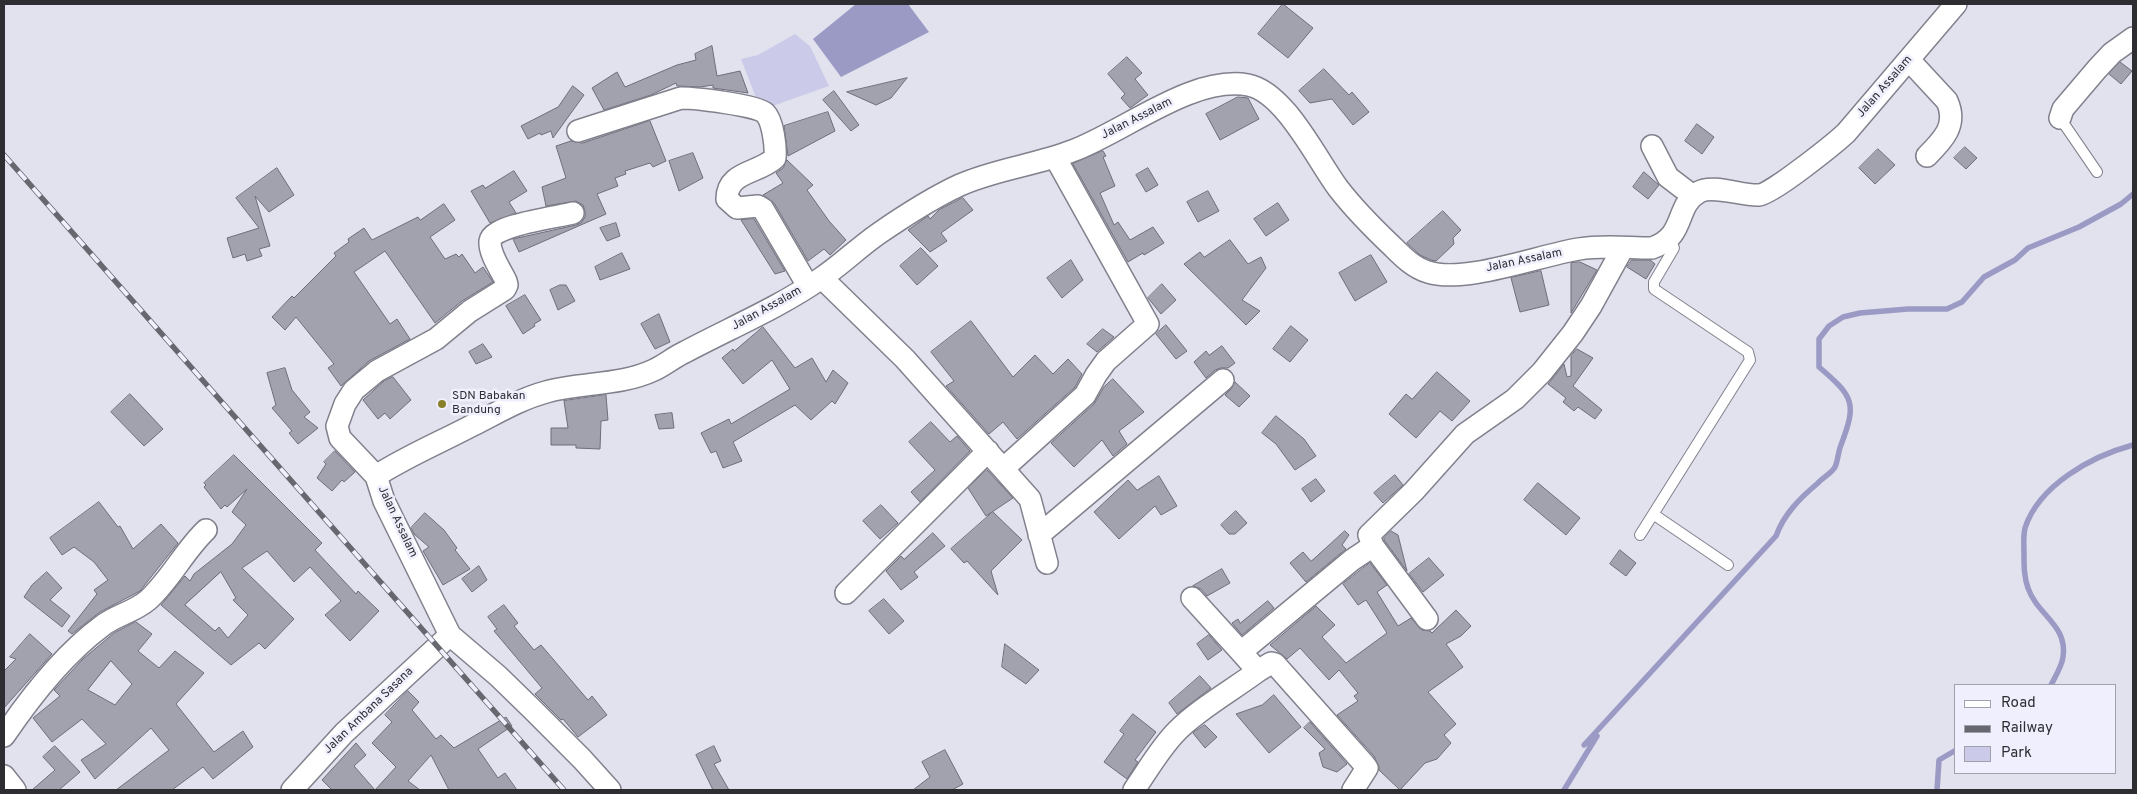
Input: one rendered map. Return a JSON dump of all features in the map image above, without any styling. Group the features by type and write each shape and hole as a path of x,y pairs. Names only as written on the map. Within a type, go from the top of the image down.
{"street":[{"name":"Jalan Assalam","path":"1693,196 1702,190 1715,189 1746,195 1762,195 1777,187 1846,133 1868,104 1956,4"},
{"path":"2060,118 2063,109 2112,53 2133,38"},
{"path":"1908,60 1947,101 1951,109 1952,120 1949,130 1944,139 1927,156"},
{"name":"Jalan Assalam","path":"450,635 384,501 376,476 397,463 528,398 561,388 635,378 657,369 682,353 784,302 815,282 878,234 959,186 1001,171 1055,157 1097,141 1187,94 1208,87 1240,84 1254,86 1265,92 1283,109 1354,207 1404,257 1419,269 1430,273 1453,275 1505,266 1580,249 1652,248 1663,244 1670,238"},
{"path":"578,131 681,98 695,98 748,106 760,110 770,120 775,158 732,182 727,192 727,200 738,208 758,206 763,210 815,282 904,359 1004,468 1030,499 1048,563"},
{"path":"1652,146 1668,176 1693,196 1686,206 1678,228 1670,238"},
{"path":"1004,468 1085,395 1106,361 1148,324 1055,157"},
{"path":"376,476 340,438 337,426 345,404 354,390 377,371 436,339 470,311 505,289 506,281 491,249 490,239 495,233 503,229 573,213"},
{"path":"1427,619 1373,546 1369,536 1465,434 1515,399 1553,359 1591,306 1623,248"},
{"path":"1039,535 1223,380"},
{"path":"846,593 988,451"},
{"path":"4,736 24,707 62,664 101,626 139,607 147,600 162,585 192,543 206,530"},
{"path":"1241,652 1352,560 1373,546"},
{"path":"1192,598 1258,672"},
{"path":"450,635 504,682 582,759 610,790"},
{"name":"Jalan Ambana Sasana","path":"292,790 344,733 450,635"},
{"path":"1134,790 1164,746 1178,730 1191,718 1271,663 1275,664 1367,768 1353,790"},
{"path":"4,776 15,790"}],"lane":[{"path":"2060,118 2097,172"},
{"path":"1640,535 1750,360 1748,352 1654,289 1654,282 1674,248 1670,238"},
{"path":"1653,514 1728,565"}],"green space":[{"path":"795,34 810,46 829,86 767,108 758,103 741,59 758,55"}],"shaded area":[{"path":"856,4 908,4 929,32 841,77 813,39"}],"building":[{"path":"1283,4 1313,28 1288,58 1258,34"},
{"path":"712,46 717,76 740,71 748,93 713,88 713,85 700,87 677,86 676,83 651,95 604,110 592,88 617,72 625,87 677,65 696,60 695,54"},
{"path":"1127,57 1142,73 1135,79 1148,95 1130,108 1121,98 1125,94 1108,74"},
{"path":"2120,62 2132,71 2121,84 2109,74"},
{"path":"1324,69 1349,95 1352,92 1369,112 1353,125 1332,99 1310,103 1299,91"},
{"path":"907,78 891,98 876,105 847,92"},
{"path":"573,86 584,95 553,138 551,131 541,135 540,133 528,139 521,126 558,107"},
{"path":"834,91 859,125 851,131 823,100"},
{"path":"1238,97 1248,98 1259,119 1220,140 1206,114"},
{"path":"828,112 835,131 788,156 784,126"},
{"path":"650,121 666,161 653,167 650,163 625,171 626,174 615,178 618,186 597,194 606,214 519,252 513,239 576,225 581,223 585,217 583,205 576,201 546,206 542,187 566,178 556,146 571,141 582,143"},
{"path":"1697,124 1714,137 1702,154 1685,141"},
{"path":"1965,147 1977,158 1966,169 1954,158"},
{"path":"1878,149 1895,165 1875,184 1859,168"},
{"path":"1103,151 1106,156 1103,157 1115,186 1100,193 1114,225 1118,222 1130,240 1153,227 1164,243 1128,262 1073,164"},
{"path":"693,153 703,178 679,191 669,161"},
{"path":"787,160 813,185 807,190 829,221 846,240 830,255 824,249 808,261 774,203 763,195 783,183 776,173 783,168"},
{"path":"277,168 294,195 269,212 255,196 270,246 259,249 262,256 247,261 245,254 233,258 227,238 259,228 236,198"},
{"path":"1148,168 1158,185 1146,192 1136,175"},
{"path":"514,171 527,191 509,202 516,213 490,223 471,191 483,185 485,188"},
{"path":"1644,172 1659,185 1648,199 1633,187"},
{"path":"1208,191 1219,211 1198,222 1187,202"},
{"path":"963,198 973,210 941,233 947,241 930,252 908,230 928,216 930,219 939,210"},
{"path":"1278,203 1289,220 1266,236 1254,219"},
{"path":"444,204 455,220 430,237 445,259 456,254 459,257 462,254 475,273 483,267 493,282 462,301 435,323 385,251 354,272 390,324 397,319 410,339 369,361 341,386 328,368 334,364 296,317 285,330 272,317 336,256 334,253 349,242 348,239 364,228 372,240 418,217 420,220"},
{"path":"1443,211 1461,230 1453,238 1454,244 1436,261 1420,255 1407,243"},
{"path":"754,219 785,271 775,274 741,220"},
{"path":"616,223 620,236 607,241 600,228"},
{"path":"1230,240 1248,264 1261,257 1266,268 1242,300 1260,311 1246,325 1184,264 1200,252 1204,257"},
{"path":"921,248 938,266 917,285 900,266"},
{"path":"622,253 630,269 600,280 595,267"},
{"path":"1371,255 1387,282 1355,301 1339,273"},
{"path":"1071,260 1083,280 1062,298 1047,278"},
{"path":"1632,260 1650,260 1655,264 1646,279 1627,267"},
{"path":"1580,262 1597,270 1571,313 1571,263"},
{"path":"1541,271 1549,305 1520,312 1511,278"},
{"path":"1162,284 1176,300 1161,314 1148,298"},
{"path":"560,285 566,285 575,301 558,310 550,290"},
{"path":"525,295 541,320 523,334 506,306"},
{"path":"659,314 670,342 655,349 641,324"},
{"path":"971,321 1013,377 1035,355 1053,374 1068,359 1082,374 1075,387 1017,439 1003,422 989,434 946,386 954,381 931,352"},
{"path":"1166,325 1187,351 1176,359 1156,334"},
{"path":"1291,326 1308,340 1290,362 1273,349"},
{"path":"763,327 795,368 812,358 826,382 833,370 848,383 835,404 832,401 811,420 795,405 733,442 742,461 723,468 716,451 711,453 701,433 729,419 731,424 790,389 772,360 743,384 722,358 733,349 734,351"},
{"path":"1103,329 1114,337 1097,352 1087,344"},
{"path":"483,344 492,357 476,364 469,352"},
{"path":"1222,346 1235,363 1228,368 1215,370 1206,378 1194,362 1206,351 1209,355"},
{"path":"1577,349 1593,358 1573,386 1602,410 1595,419 1578,407 1574,411 1563,402 1566,398 1548,384 1564,364 1567,377 1571,376 1571,356"},
{"path":"285,368 292,390 310,412 304,417 318,428 298,444 289,433 292,431 272,408 276,405 267,373"},
{"path":"1437,372 1470,401 1452,421 1440,411 1416,438 1389,414 1406,394 1412,399"},
{"path":"393,377 411,400 390,419 385,413 378,419 363,400 384,381"},
{"path":"1113,379 1144,412 1119,431 1127,444 1113,456 1102,440 1074,467 1051,443 1094,404 1104,387"},
{"path":"1235,382 1250,396 1239,407 1225,395"},
{"path":"130,394 163,429 144,446 111,412"},
{"path":"606,395 608,420 601,421 600,449 576,448 576,445 551,445 551,428 568,428 564,401"},
{"path":"672,413 674,428 659,429 655,415"},
{"path":"1276,416 1304,439 1316,456 1295,470 1276,444 1262,433"},
{"path":"931,422 950,442 957,436 970,451 920,502 911,492 935,470 909,442"},
{"path":"335,451 355,472 344,482 342,480 332,491 317,478 326,464 324,462"},
{"path":"234,455 322,543 315,550 356,594 358,591 379,611 350,641 325,615 341,601 310,567 294,582 267,551 242,568 294,619 265,649 259,643 231,665 161,605 185,576 190,581 194,574 232,544 246,525 232,512 247,489 227,507 225,505 221,509 204,487 206,485 204,483","holes":["221,572 236,598 233,600 248,615 228,638 219,627 215,631 185,605"]},
{"path":"987,470 1013,498 986,516 968,488"},
{"path":"1395,475 1403,485 1383,503 1374,493"},
{"path":"1159,476 1177,506 1161,515 1155,506 1119,539 1094,512 1128,480 1137,490"},
{"path":"1316,479 1325,491 1311,502 1302,489"},
{"path":"1538,483 1580,518 1566,535 1524,500"},
{"path":"99,502 118,527 120,526 133,549 161,524 178,543 140,591 100,612 72,634 68,631 97,594 94,590 108,580 94,562 74,547 62,555 50,538"},
{"path":"881,505 898,523 880,539 863,521"},
{"path":"1236,511 1247,523 1235,534 1229,534 1221,525"},
{"path":"993,512 1022,540 991,571 998,595 967,561 964,563 951,549"},
{"path":"425,513 444,530 457,548 455,550 470,569 443,585 423,551 429,547 414,534 411,528"},
{"path":"1345,531 1349,535 1342,545 1346,549 1306,582 1290,563 1303,552 1311,561"},
{"path":"1391,531 1398,535 1407,571 1384,540"},
{"path":"933,533 945,546 914,572 918,577 901,590 886,571 901,556 904,559"},
{"path":"1620,550 1636,563 1626,576 1610,564"},
{"path":"1429,558 1444,575 1423,592 1409,574"},
{"path":"1370,563 1387,585 1377,592 1398,626 1411,618 1422,630 1432,633 1456,610 1471,626 1461,636 1446,644 1463,667 1428,692 1456,724 1444,735 1451,743 1437,759 1425,763 1400,790 1379,770 1374,756 1337,715 1358,701 1354,696 1358,693 1339,670 1329,680 1300,648 1287,659 1270,645 1316,606 1335,625 1322,637 1346,663 1387,633 1366,600 1358,605 1343,584"},
{"path":"479,566 487,580 472,592 462,579"},
{"path":"1222,569 1230,583 1207,596 1201,589 1193,586"},
{"path":"47,572 62,588 50,600 70,616 62,627 24,597 32,585"},
{"path":"884,599 904,621 889,634 869,611"},
{"path":"1268,601 1274,608 1242,635 1232,623 1238,619 1240,623"},
{"path":"504,605 518,623 514,626 534,650 541,645 588,700 592,696 607,715 578,737 563,719 561,720 535,694 542,688 494,631 497,629 488,617"},
{"path":"136,622 152,634 138,651 159,668 175,651 204,673 176,704 214,752 243,731 253,747 213,779 203,767 172,790 116,790 169,750 151,728 95,779 81,760 106,744 82,719 52,742 33,718 60,696 54,690 83,659 114,633","holes":["111,661 132,684 115,705 88,690"]},
{"path":"30,634 52,654 4,708 4,671 16,659 10,657"},
{"path":"1209,635 1222,650 1208,660 1197,644"},
{"path":"1005,644 1039,670 1026,684 1002,667"},
{"path":"1200,676 1211,688 1177,714 1169,703"},
{"path":"408,691 419,702 412,710 436,739 441,735 454,748 506,717 512,726 478,749 498,778 505,773 517,790 449,790 431,755 408,781 420,790 375,790 396,767 372,743 392,722 385,715"},
{"path":"1274,695 1301,727 1269,753 1236,714 1262,705"},
{"path":"1133,714 1156,732 1135,760 1138,762 1127,779 1104,762 1124,734 1120,731"},
{"path":"1310,722 1347,764 1337,772 1323,767 1319,753 1325,749 1304,728"},
{"path":"1205,725 1217,737 1205,748 1193,733"},
{"path":"356,743 366,755 354,766 375,790 332,790 322,780"},
{"path":"55,746 80,772 59,790 32,790 55,770 43,757"},
{"path":"714,746 721,761 714,764 729,790 713,790 696,755"},
{"path":"945,750 963,784 952,790 913,790 930,777 922,762"}],"waterway":[{"path":"1564,790 1597,736 1584,745 1776,536 1783,521 1799,501 1835,467 1850,410 1846,394 1819,367 1819,339 1829,326 1843,317 1860,313 1908,309 1947,309 1962,302 1984,277 2015,260 2028,248 2079,227 2121,204 2133,194"},
{"path":"2052,684 2061,664 2063,646 2056,628 2038,606 2028,588 2024,567 2025,528 2042,498 2069,474 2101,457 2133,445"},
{"path":"1937,790 1939,760 1954,751"}],"railway":[{"path":"4,155 564,790"}],"place":[{"name":"SDN Babakan Bandung","path":"442,404"}]}
